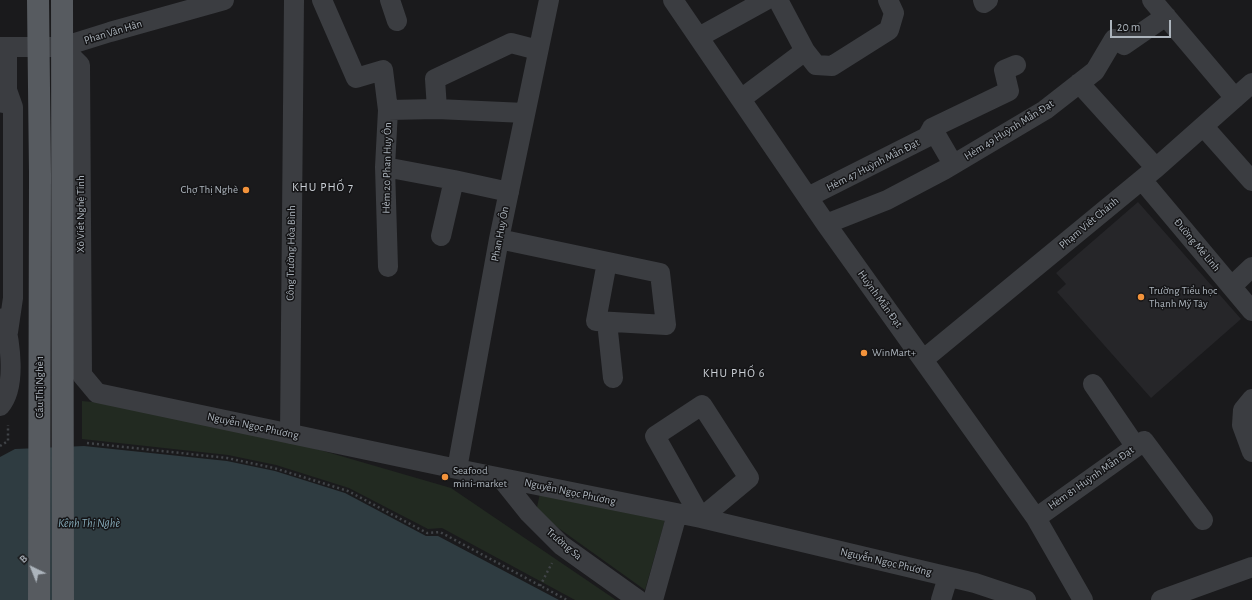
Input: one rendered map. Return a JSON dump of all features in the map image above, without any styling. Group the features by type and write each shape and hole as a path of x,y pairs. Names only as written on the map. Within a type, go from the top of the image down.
{"main road":[{"path":"38,0 38,46"},
{"name":"Xô Viết Nghệ Tĩnh","path":"62,0 62,174"},
{"name":"Cầu Thị Nghè 1","path":"38,46 40,174 39,600"},
{"name":"Cầu Thị Nghè 1","path":"62,174 63,600"}],"street":[{"name":"Phan Văn Hân","path":"3,47 62,47 224,0"},
{"name":"Công Trường Hòa Bình","path":"290,434 294,0"},
{"path":"322,0 356,78 383,70 388,110"},
{"path":"390,0 397,21"},
{"name":"Phan Huy Ôn","path":"457,469 499,239 549,0"},
{"name":"Huỳnh Mẫn Đạt","path":"673,0 826,224 924,359 1036,518 1083,600"},
{"path":"699,38 766,0"},
{"path":"778,0 805,51 816,65 832,66 889,30 894,13 893,2"},
{"path":"983,0 984,3 988,0"},
{"path":"1152,0 1235,98"},
{"name":"Hẻm 49 Huỳnh Mẫn Đạt","path":"826,224 887,200 953,164 1045,110 1095,71 1114,38 1124,45 1166,16"},
{"path":"437,109 435,79 511,43 538,50"},
{"path":"0,153 0,109 3,90 3,47"},
{"name":"Xô Viết Nghệ Tĩnh","path":"62,47 80,65 82,375 91,386"},
{"path":"740,99 805,51"},
{"name":"Hẻm 47 Huỳnh Mẫn Đạt","path":"808,197 927,137 932,128 1009,91 1004,70 1016,64"},
{"name":"Đường Mê Linh","path":"1079,83 1252,311"},
{"name":"Phạm Viết Chánh","path":"924,359 1149,174 1252,83"},
{"path":"3,90 13,107 13,298 8,332"},
{"name":"Hẻm 20 Phan Huy Ôn","path":"388,267 385,167 388,110 437,109 525,112"},
{"path":"1204,127 1252,181"},
{"path":"932,128 953,164"},
{"path":"385,167 509,192"},
{"path":"441,236 454,180"},
{"path":"499,239 607,262 660,274 666,325 596,321 607,262"},
{"path":"1232,286 1252,267"},
{"path":"0,301 8,332 11,372 8,396 0,406"},
{"path":"607,322 613,378"},
{"path":"1093,384 1136,447"},
{"name":"Nguyễn Ngọc Phương","path":"91,386 97,393 457,469 701,518 948,576 976,592 1026,600"},
{"path":"1252,399 1243,410 1242,425 1252,452"},
{"path":"702,405 749,478 701,518 656,436 702,405"},
{"name":"Hẻm 81 Huỳnh Mẫn Đạt","path":"1036,518 1144,441 1203,520"},
{"name":"Trường Sa","path":"501,478 529,513 561,544 638,600"},
{"path":"653,600 677,514"},
{"path":"1161,600 1252,567"},
{"path":"941,600 948,576"}],"path":[{"path":"87,443 227,458 274,468 340,488 427,533 440,532 567,600"},
{"path":"540,586 561,544"}],"shaded area":[{"name":"Trường Tiểu học Thạnh Mỹ Tây","path":"1138,202 1241,319 1151,398 1057,292 1066,284 1056,273"},
{"path":"82,401 123,405 289,441 451,488 616,600 575,600 442,528 428,529 349,488 276,465 228,455 82,439"},
{"path":"540,493 665,520 645,590 536,512"}],"water":[{"name":"Kênh Thị Nghè","path":"84,446 227,461 275,471 345,493 426,536 438,536 559,600 0,600 0,457 15,449"}],"place":[{"name":"Chợ Thị Nghè","path":"246,190"},
{"name":"Trường Tiểu học Thạnh Mỹ Tây","path":"1141,297"},
{"name":"WinMart+","path":"864,353"},
{"name":"Seafood mini-market","path":"445,477"}],"district":[{"name":"KHU PHỐ 7","path":"323,187"},
{"name":"KHU PHỐ 6","path":"734,373"}]}
